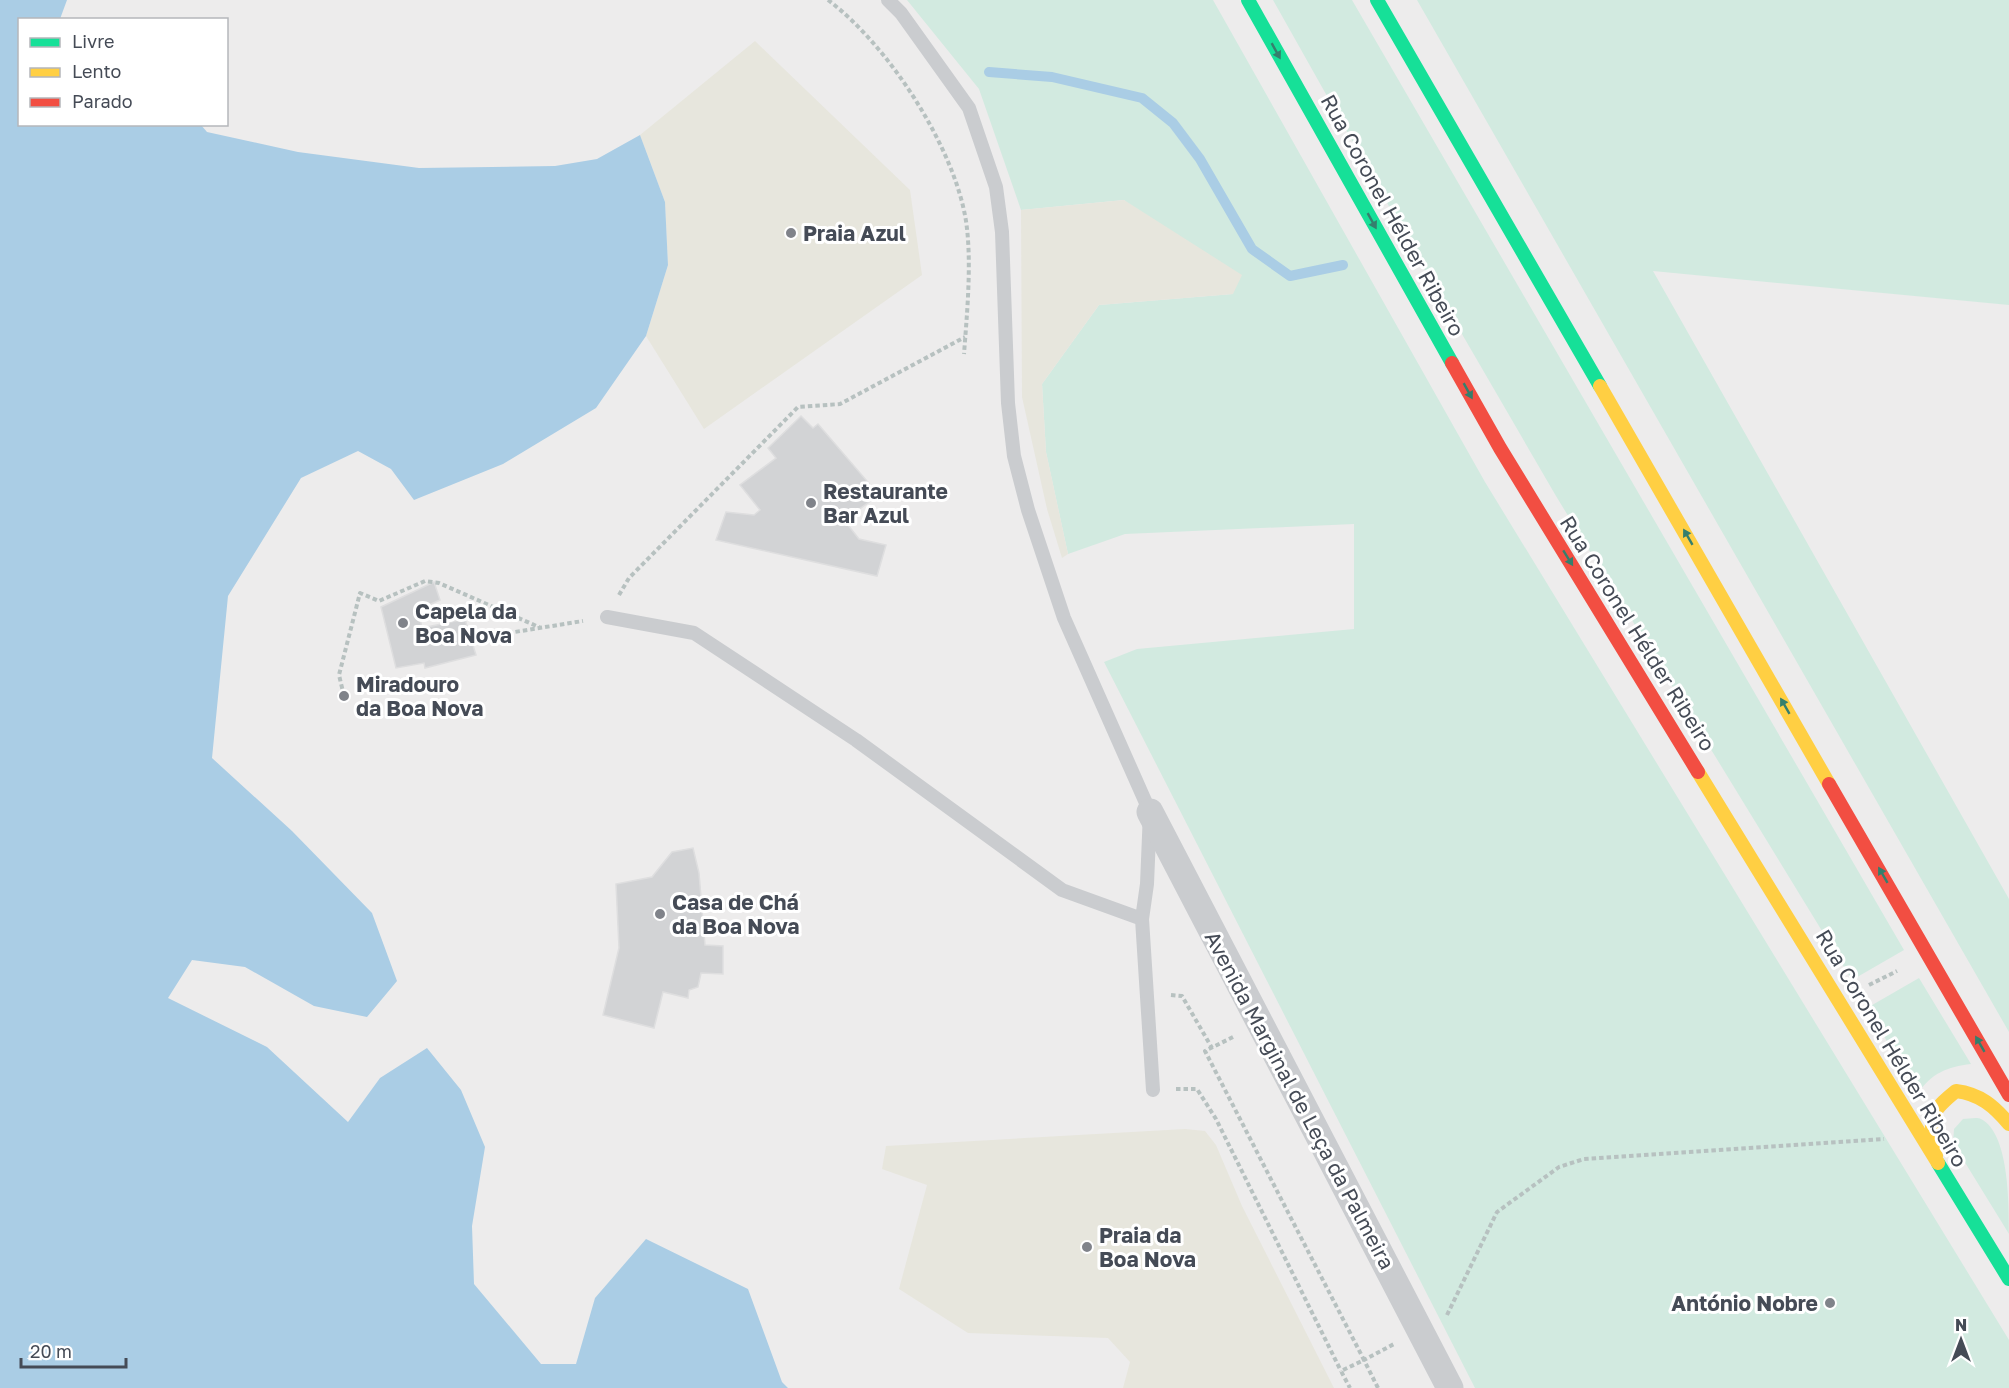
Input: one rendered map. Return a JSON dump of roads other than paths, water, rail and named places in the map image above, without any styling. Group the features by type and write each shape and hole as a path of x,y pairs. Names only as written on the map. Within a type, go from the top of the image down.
{"main road":[{"name":"Rua Coronel Hélder Ribeiro","path":"1248,0 1500,448 2009,1279"},
{"path":"1377,0 2009,1095"},
{"path":"1936,1162 1931,1122 1934,1109 1956,1091 1972,1092 1989,1100 2009,1124"}],"street":[{"name":"Avenida Marginal de Leça da Palmeira","path":"1150,812 1450,1388"}],"lane":[{"path":"888,0 901,13 969,108 996,187 1002,232 1008,403 1014,456 1028,510 1064,618 1150,812 1148,884 1142,919 1153,1090"},
{"path":"607,617 694,633 856,740 1062,890 1142,919"}],"water":[{"path":"0,0 67,0 60,18 18,18 18,126 202,126 207,132 298,152 419,168 555,166 597,159 640,135 665,202 668,265 646,336 596,408 503,464 414,500 391,469 358,451 301,478 228,596 212,758 292,831 372,913 397,981 367,1017 314,1006 245,967 192,960 168,998 267,1047 348,1122 380,1078 427,1048 461,1090 485,1147 472,1226 474,1284 541,1364 576,1364 595,1298 646,1239 748,1289 782,1382 788,1388 0,1388"}],"waterway":[{"path":"989,72 1052,77 1142,98 1173,123 1200,159 1252,249 1290,276 1343,265"}],"place":[{"name":"Praia Azul","path":"791,233"},
{"name":"Restaurante Bar Azul","path":"811,503"},
{"name":"Capela da Boa Nova","path":"403,623"},
{"name":"Miradouro da Boa Nova","path":"344,696"},
{"name":"Casa de Chá da Boa Nova","path":"660,914"},
{"name":"Praia da Boa Nova","path":"1087,1247"},
{"name":"António Nobre","path":"1830,1303"}]}
